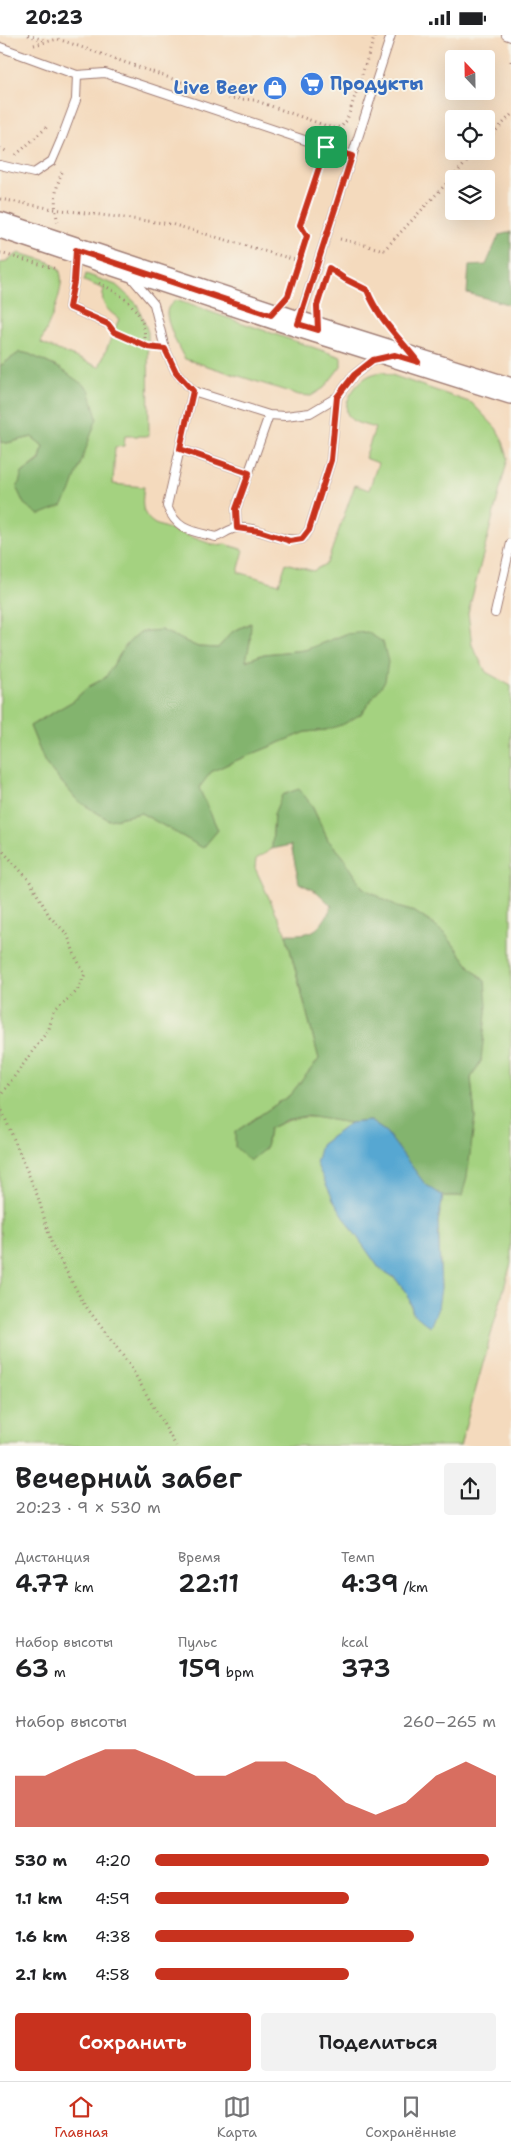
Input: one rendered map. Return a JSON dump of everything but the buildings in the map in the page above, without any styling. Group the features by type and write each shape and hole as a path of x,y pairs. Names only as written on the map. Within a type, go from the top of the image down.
{"main road":[{"path":"0,225 298,324 394,344 511,391"}],"lane":[{"path":"298,324 391,35"},
{"path":"506,35 511,37"},
{"path":"0,47 77,75 104,73 352,156"},
{"path":"0,165 34,173 52,161 76,100 77,75"},
{"path":"76,250 74,282 69,307 108,324"},
{"path":"110,261 122,268 154,304 165,349 176,372 193,391 269,415 285,416 310,413 337,397 354,375 394,344"},
{"path":"193,391 167,506 172,519 181,527 216,537 237,528 259,531 290,541 302,539 309,530 331,460 337,397"},
{"path":"237,528 236,509 269,415"},
{"path":"180,449 249,473"},
{"path":"495,613 511,543"}],"path":[{"path":"28,35 48,41"},
{"path":"220,96 229,99 254,100 332,128 340,127 346,120 375,35"},
{"path":"31,46 58,39 211,93"},
{"path":"495,132 511,115"},
{"path":"0,149 16,155 47,127"},
{"path":"271,315 288,296 307,236 300,225 332,128"},
{"path":"336,246 339,238 384,250 469,160"},
{"path":"59,227 54,209 58,181 64,166"},
{"path":"0,199 54,209 171,223 298,261"},
{"path":"326,278 332,261"},
{"path":"329,268 345,279 367,290 394,344"},
{"path":"108,324 114,332 148,347 165,349"},
{"path":"0,848 29,880 50,917 67,934 76,958 85,974 77,991 53,1013 49,1029 0,1096"},
{"path":"0,1106 38,1197 52,1245 84,1304 129,1364 176,1446"}],"green space":[{"path":"511,232 511,305 467,293 469,266 486,265 499,235"},
{"path":"19,253 44,260 56,266 60,272 60,292 41,343 99,367 119,319 108,310 104,303 104,289 84,281 86,274 116,285 137,304 148,332 149,436 125,436 124,446 115,447 113,484 144,487 144,512 155,524 214,545 225,544 244,550 238,572 279,584 286,563 313,571 327,563 355,485 369,490 378,463 365,458 375,428 352,420 347,410 347,404 352,392 360,382 375,373 383,372 472,403 496,428 503,441 508,458 468,613 472,645 486,672 511,686 511,1263 460,1446 0,1446 0,442 7,443 32,437 43,446 40,459 22,473 39,515 61,369 29,354 20,352 0,366 0,262 3,263","holes":["250,623 250,642 245,661 264,654 305,650 346,634 326,730 306,732 230,763 211,772 198,788 218,830 203,847 141,813 109,820 78,801 45,763 30,726 73,701 88,687 105,678 126,645 140,632 161,630 198,647 218,648 232,632","311,804 328,840 342,855 363,888 397,907 415,912 446,935 471,968 485,981 481,1061 471,1078 475,1117 462,1196 443,1196 438,1222 441,1288 413,1314 408,1295 395,1278 379,1268 333,1199 321,1145 350,1123 309,1117 291,1120 269,1129 266,1148 235,1132 290,1095 319,1059 286,934 255,868 256,859 272,849 274,814"]},
{"path":"176,300 341,357 341,366 324,388 311,396 299,395 185,359 174,337 167,313 171,304"},
{"path":"20,352 29,354 61,369 89,389 97,418 70,493 62,506 39,515 24,504 17,489 22,473 40,460 43,446 32,437 7,443 0,442 0,366"},
{"path":"251,623 246,661 264,654 305,650 346,634 367,632 383,642 388,662 385,681 361,714 344,724 326,730 306,732 211,772 199,788 218,830 203,848 141,813 109,820 78,801 45,763 30,726 73,701 88,687 105,678 126,645 140,632 161,630 198,647 218,648 232,632"},
{"path":"299,789 311,804 328,840 342,855 363,888 397,907 415,912 430,922 446,935 471,968 485,981 487,1005 481,1061 471,1078 475,1117 467,1177 462,1196 443,1196 425,1185 386,1132 370,1121 350,1123 306,1116 286,1120 269,1129 266,1148 250,1161 235,1147 235,1132 290,1095 319,1059 286,934 304,934 315,930 332,906 317,892 299,883 291,845 272,849 274,814 282,795"}],"water":[{"path":"370,1121 386,1132 425,1184 443,1196 438,1222 441,1288 438,1308 430,1327 413,1313 408,1295 395,1278 379,1268 355,1234 333,1199 316,1163 321,1145 350,1123"}],"place":[{"name":"Продукты","path":"312,84"},
{"name":"Live Beer","path":"275,88"}],"route":[{"path":"326,147 352,156 298,324 318,330 317,306 329,268 345,279 367,290 373,305 388,328 418,362 395,355 373,360 354,375 337,397 331,460 309,530 302,539 290,541 259,531 237,528 236,509 249,473 180,449 193,391 176,372 165,349 148,347 114,332 108,324 69,307 74,282 76,250 271,315 288,296 307,236 300,225 326,147"}]}
